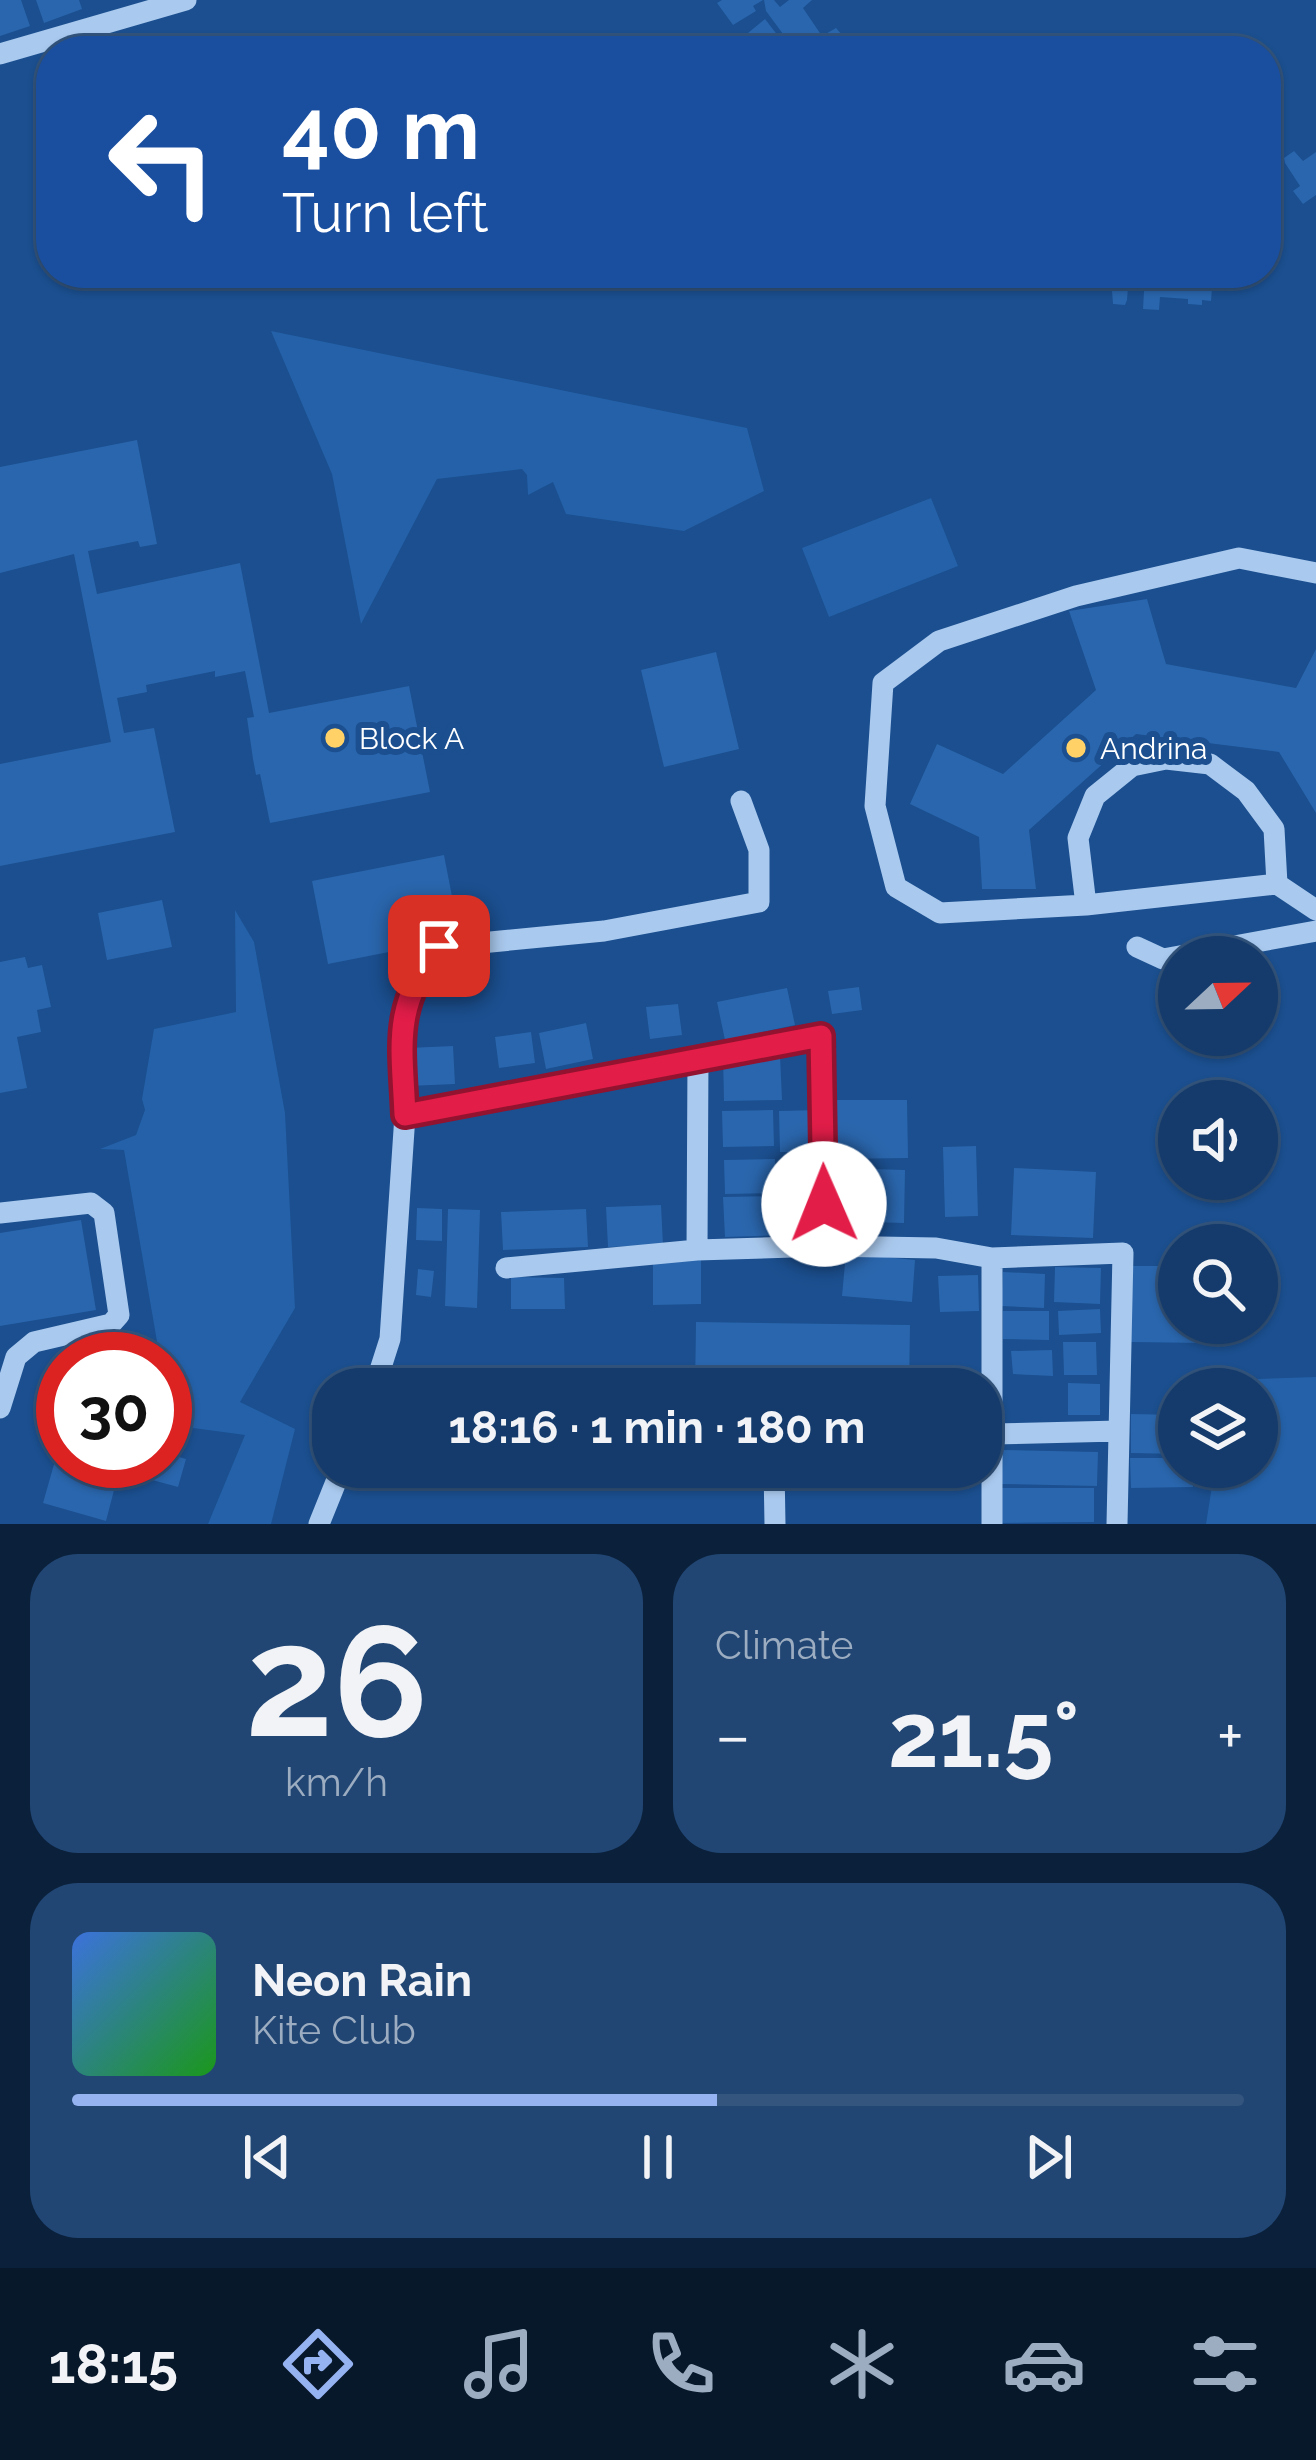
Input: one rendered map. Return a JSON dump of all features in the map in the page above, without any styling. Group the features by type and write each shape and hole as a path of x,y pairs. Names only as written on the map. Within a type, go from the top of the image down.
{"street":[{"path":"62,36 186,0"},
{"path":"0,54 36,44"},
{"path":"1316,573 1239,558 1076,596 939,641 883,683 875,806 896,887 940,914 1086,905 1277,884 1316,910"},
{"path":"1086,905 1078,838 1095,796 1132,766 1166,758 1210,764 1246,791 1274,829 1277,884"},
{"path":"381,1368 390,1339 405,1115 401,1020 416,977 439,946 604,931 759,902 759,850 741,801"},
{"path":"1137,947 1163,959 1316,931"},
{"path":"405,1115 821,1036 824,1246"},
{"path":"697,1250 698,1057"},
{"path":"0,1213 91,1203 104,1213 119,1316 111,1324 34,1342 16,1357 0,1408"},
{"path":"506,1268 697,1250 824,1246 936,1248 992,1258 1123,1253 1118,1524"},
{"path":"992,1258 992,1368"},
{"path":"1002,1434 1119,1431"},
{"path":"319,1524 334,1488"},
{"path":"774,1488 775,1524"},
{"path":"992,1488 992,1524"}],"shaded area":[{"path":"271,331 747,428 764,491 684,531 566,514 553,482 528,495 522,469 437,479 361,624 332,474"},
{"path":"931,498 958,566 829,617 802,548"},
{"path":"235,910 254,942 285,1113 295,1308 240,1402 295,1429 271,1524 208,1524 245,1435 192,1428 192,1332 155,1332 124,1150 100,1149 136,1135 145,1110 142,1099 154,1029 236,1012"},
{"path":"1316,1377 1316,1524 1206,1524 1212,1488 1278,1488 1278,1378"}],"building":[{"path":"0,0 21,0 30,26 0,36"},
{"path":"36,0 79,0 82,9 44,23"},
{"path":"763,0 753,6 756,11 733,25 717,3"},
{"path":"764,0 774,0 780,7 789,0 812,0 803,8 822,36 785,36 766,11"},
{"path":"765,19 778,36 750,36 748,33"},
{"path":"1294,151 1303,161 1316,152 1316,195 1303,204 1293,191 1300,186 1284,158"},
{"path":"1071,288 1128,288 1125,305 1113,304 1112,291"},
{"path":"1144,288 1212,288 1211,301 1202,300 1202,305 1160,297 1159,310 1143,309"},
{"path":"137,440 157,544 140,547 138,541 88,551 97,594 240,563 269,713 409,686 430,792 270,823 253,759 247,718 254,717 245,671 215,677 215,671 146,685 147,692 117,698 124,733 154,728 175,832 0,866 0,764 111,742 74,554 0,573 0,467"},
{"name":"Andrina","path":"1147,599 1166,664 1296,688 1316,649 1316,813 1279,752 1136,734 1029,830 1036,889 982,889 979,837 910,804 937,744 1003,774 1096,690 1069,611"},
{"path":"716,652 739,749 664,767 641,670"},
{"path":"444,855 460,938 328,964 312,881"},
{"path":"162,900 172,947 107,960 98,913"},
{"path":"25,957 28,968 42,965 51,1007 37,1010 41,1032 17,1037 27,1088 0,1093 0,962"},
{"path":"859,987 862,1010 832,1014 828,991"},
{"path":"787,988 795,1025 725,1040 717,1002"},
{"path":"678,1004 682,1035 650,1039 646,1007"},
{"path":"586,1023 593,1059 546,1069 539,1033"},
{"path":"531,1032 535,1063 499,1068 495,1037"},
{"path":"453,1046 455,1084 409,1086 408,1048"},
{"path":"780,1055 782,1100 724,1101 723,1056"},
{"path":"835,1100 907,1100 908,1158 836,1159"},
{"path":"773,1110 774,1146 723,1147 722,1111"},
{"path":"820,1110 821,1152 780,1152 779,1111"},
{"path":"976,1146 978,1216 945,1217 943,1147"},
{"path":"775,1159 776,1193 725,1194 724,1160"},
{"path":"839,1168 905,1170 904,1223 837,1221"},
{"path":"1014,1168 1096,1172 1093,1238 1011,1235"},
{"path":"781,1196 782,1235 725,1237 723,1197"},
{"path":"661,1205 663,1245 608,1247 606,1207"},
{"path":"417,1208 442,1209 442,1241 416,1240"},
{"path":"448,1209 480,1210 477,1308 445,1306"},
{"path":"586,1209 588,1247 503,1250 501,1212"},
{"path":"81,1220 96,1310 0,1326 0,1233"},
{"path":"846,1253 915,1260 912,1302 842,1296"},
{"path":"701,1260 701,1304 653,1305 653,1261"},
{"path":"1131,1266 1158,1266 1158,1342 1130,1342"},
{"path":"1055,1267 1101,1268 1100,1304 1054,1302"},
{"path":"418,1269 434,1271 431,1297 416,1295"},
{"path":"1003,1272 1045,1274 1044,1308 1001,1306"},
{"path":"978,1275 979,1311 940,1312 938,1276"},
{"path":"511,1277 564,1278 565,1309 511,1309"},
{"path":"1100,1309 1101,1333 1059,1335 1058,1311"},
{"path":"1003,1311 1049,1311 1049,1340 1003,1339"},
{"path":"696,1322 910,1325 909,1368 695,1368"},
{"path":"1063,1342 1096,1342 1097,1375 1064,1375"},
{"path":"1052,1350 1053,1376 1013,1374 1011,1351"},
{"path":"1068,1383 1100,1384 1100,1415 1068,1415"},
{"path":"1131,1414 1158,1415 1158,1454 1131,1453"},
{"path":"1002,1450 1098,1452 1097,1486 1002,1484"},
{"path":"1130,1458 1158,1458 1158,1488 1131,1488"},
{"path":"47,1488 115,1488 106,1521 43,1503"},
{"path":"1001,1488 1094,1488 1094,1522 1001,1523"}],"place":[{"name":"Block A","path":"335,738"},
{"name":"Andrina","path":"1076,748"}],"route":[{"path":"439,946 416,977 401,1020 405,1115 821,1036 824,1204"}]}
